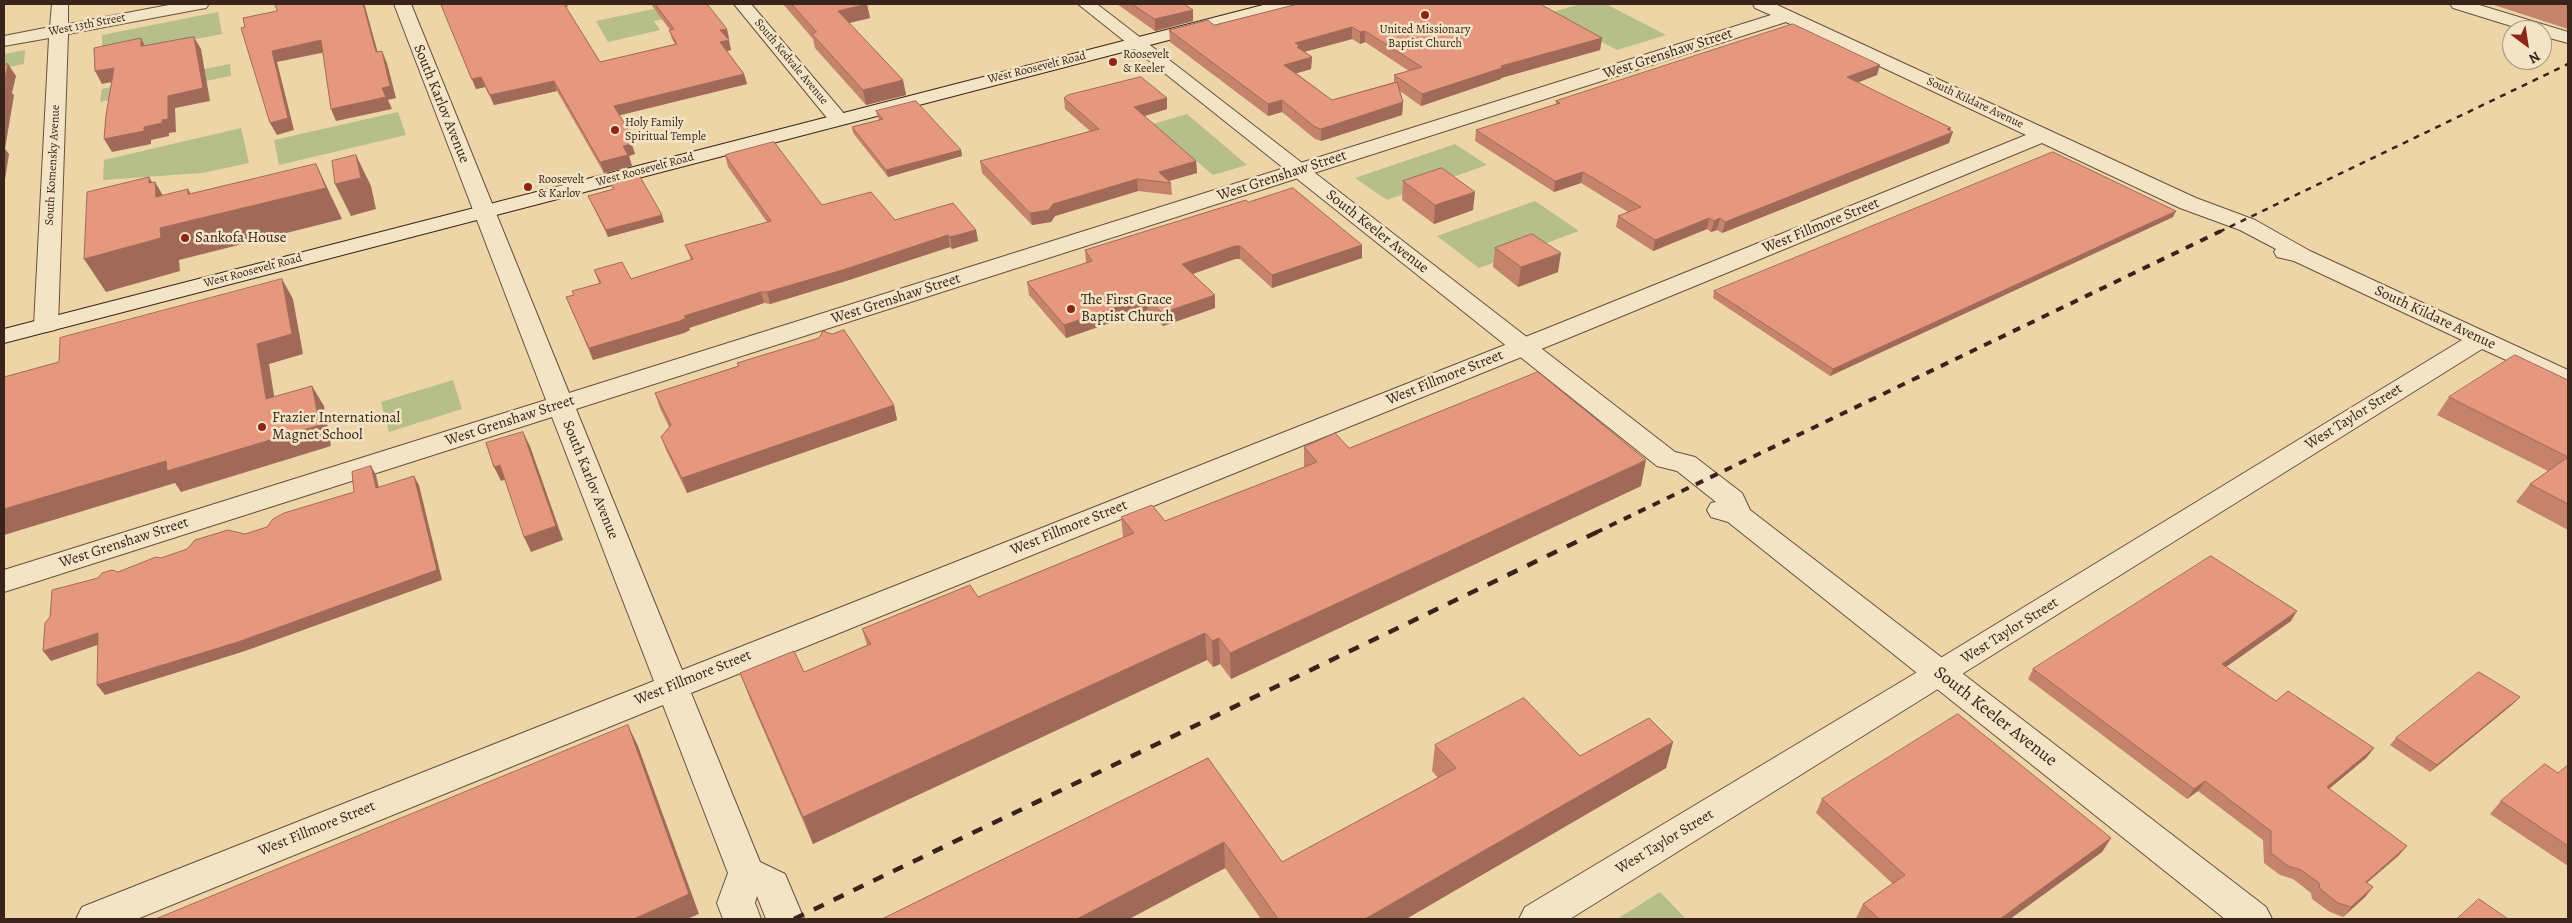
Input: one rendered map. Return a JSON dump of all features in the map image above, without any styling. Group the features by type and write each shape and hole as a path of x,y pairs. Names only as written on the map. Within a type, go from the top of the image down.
{"street":[{"name":"South Komensky Avenue","path":"46,325 60,4"},
{"name":"West 13th Street","path":"4,41 200,4"},
{"name":"South Karlov Avenue","path":"402,4 746,873"},
{"name":"South Kedvale Avenue","path":"742,4 839,120"},
{"name":"South Keeler Avenue","path":"1086,4 1668,460 1670,472 1716,509 1738,515 2253,919"},
{"name":"West Roosevelt Road","path":"4,336 1286,4"},
{"name":"South Kildare Avenue","path":"1761,4 2188,203 2204,216 2272,248 2302,256 2568,380"},
{"path":"2459,4 2505,20"},
{"name":"West Grenshaw Street","path":"4,581 1788,16"},
{"path":"2552,34 2568,38"},
{"path":"2552,37 2568,43"},
{"name":"West Fillmore Street","path":"95,919 672,686 1523,347 2043,135"},
{"name":"West Taylor Street","path":"1538,919 1940,674 2481,339"},
{"path":"742,919 736,903 746,873 772,885 785,919"}],"green space":[{"path":"678,4 708,10 654,21 660,30 608,42 596,21"},
{"path":"1581,4 1606,4 1666,35 1617,50 1549,13"},
{"path":"218,12 222,34 102,57 102,35"},
{"path":"25,50 24,64 4,68 4,54"},
{"path":"230,64 231,76 100,102 102,89"},
{"path":"398,112 406,135 279,165 274,140"},
{"path":"1187,114 1247,165 1213,175 1153,124"},
{"path":"241,128 249,163 202,173 103,180 104,160"},
{"path":"1455,144 1487,165 1387,200 1355,178"},
{"path":"1535,201 1579,231 1479,268 1437,236"},
{"path":"453,380 462,409 389,432 381,402"},
{"path":"1660,892 1686,919 1617,919"}],"building":[{"path":"275,4 363,4 376,52 382,51 390,86 382,88 386,97 331,109 321,40 272,51 288,118 270,123 241,28 245,27 243,18 277,11"},
{"path":"441,4 564,4 600,62 677,44 669,30 674,29 655,4 707,4 727,29 720,30 729,40 720,42 744,74 614,106 629,131 624,132 632,144 623,146 628,155 600,162 554,81 490,95 481,77 472,79"},
{"path":"792,4 867,4 838,11 903,80 863,90 812,34 816,32"},
{"path":"1132,4 1184,4 1193,10 1155,19"},
{"path":"1298,4 1540,4 1602,38 1501,66 1502,68 1422,94 1394,75 1422,67 1365,31 1360,32 1352,27 1295,43 1300,46 1297,47 1312,57 1284,65 1332,100 1397,82 1403,102 1321,129 1315,127 1282,100 1268,104 1169,30 1208,20 1214,25"},
{"path":"1793,24 1880,65 1847,77 1951,128 1947,129 1953,132 1725,222 1720,218 1714,221 1709,218 1655,240 1618,216 1641,207 1583,172 1555,181 1476,130 1560,103 1556,101"},
{"path":"194,37 203,88 168,96 168,119 162,120 162,123 144,127 144,131 104,139 114,68 95,71 94,48 141,38 141,46"},
{"path":"8,64 4,83 4,65"},
{"path":"1141,77 1167,98 1134,107 1196,161 1159,172 1171,183 1137,179 1053,204 1049,210 1030,213 980,161 1099,129 1064,98 1068,95"},
{"path":"916,101 961,150 886,170 852,127 883,119 876,111"},
{"path":"774,142 822,205 871,192 895,220 953,203 976,230 950,237 948,235 846,269 767,292 761,292 684,316 686,318 680,321 589,348 566,297 574,295 572,291 601,283 594,270 622,262 631,279 693,259 685,245 771,221 725,155"},
{"path":"2053,152 2176,211 1833,369 1714,291"},
{"path":"356,155 361,178 335,184 332,161"},
{"path":"316,164 326,188 160,228 161,238 84,259 87,192 149,177 149,183 155,182 156,197 188,189 188,194"},
{"path":"1442,168 1475,192 1435,205 1403,181"},
{"path":"638,173 662,215 606,230 588,196 614,189 609,180"},
{"path":"1293,188 1362,245 1272,275 1240,246 1235,246 1182,264 1215,295 1162,313 1147,297 1064,325 1027,282 1092,261 1085,250 1246,200 1248,202"},
{"path":"1532,234 1561,253 1521,267 1495,248"},
{"path":"282,279 292,334 257,344 266,399 312,386 320,425 167,471 166,461 4,509 4,377 59,362 60,338"},
{"path":"844,330 894,405 682,478 661,437 671,425 655,393 739,366 737,363 819,338 823,331 832,334"},
{"path":"2515,355 2568,380 2568,457 2449,397"},
{"path":"1538,372 1646,460 1230,653 1219,638 1212,641 1205,633 803,817 740,673 794,651 804,672 871,644 862,629 970,585 978,597 1134,533 1121,517 1152,505 1165,521 1317,462 1304,447 1335,433 1349,448"},
{"path":"523,432 556,526 524,537 500,465 494,467 486,443"},
{"path":"2568,457 2568,504 2530,484"},
{"path":"371,466 376,488 414,476 437,570 238,642 97,685 98,633 43,651 45,623 50,617 52,590 98,578 102,573 112,570 118,572 156,557 161,558 187,549 195,540 228,530 245,534 267,527 273,519 284,513 354,492 352,472"},
{"path":"2211,556 2297,611 2222,664 2276,701 2288,691 2374,748 2327,787 2407,846 2366,882 2373,887 2351,907 2338,903 2320,889 2319,883 2301,870 2288,866 2271,853 2271,831 2205,781 2194,789 2033,669"},
{"path":"2479,672 2520,697 2437,765 2396,738"},
{"path":"1524,698 1580,756 1649,718 1673,742 1365,919 1278,919 1224,842 1077,919 882,919 1208,758 1282,862 1456,768 1435,745"},
{"path":"1958,714 2111,838 2000,919 1879,919 1863,904 1905,875 1822,799"},
{"path":"628,725 689,894 634,919 156,919"},
{"path":"2545,764 2558,773 2568,765 2568,846 2501,801"},
{"path":"2479,899 2508,919 2457,919"}],"railway":[{"path":"2219,232 2568,64"},
{"path":"1595,533 2221,231"},
{"path":"794,919 1597,532"}],"place":[{"name":"United Missionary Baptist Church","path":"1425,15"},
{"name":"Roosevelt & Keeler","path":"1113,62"},
{"name":"Holy Family Spiritual Temple","path":"615,130"},
{"name":"Roosevelt & Karlov","path":"528,187"},
{"name":"Sankofa House","path":"185,238"},
{"name":"The First Grace Baptist Church","path":"1071,309"},
{"name":"Frazier International Magnet School","path":"262,427"}]}
